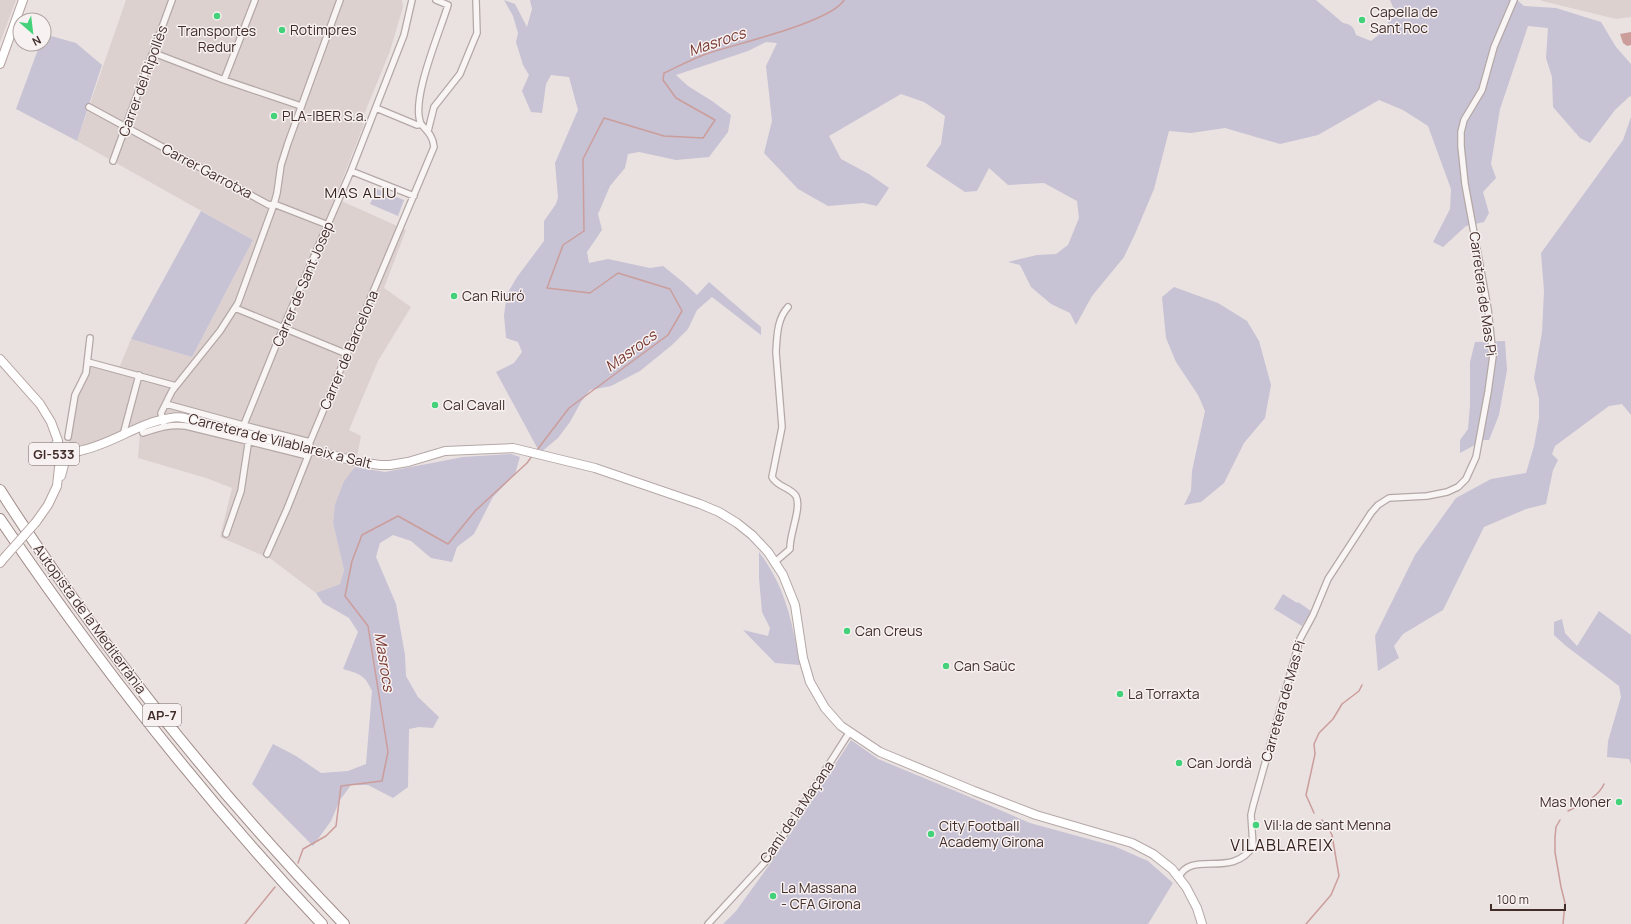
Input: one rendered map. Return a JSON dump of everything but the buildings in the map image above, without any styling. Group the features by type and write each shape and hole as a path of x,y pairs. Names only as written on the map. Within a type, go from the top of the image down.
{"highway":[{"name":"Autopista de la Mediterrània","path":"0,490 80,606 159,712 257,830 344,924"},
{"name":"Autopista de la Mediterrània","path":"0,519 67,616 167,747 259,855 322,924"}],"street":[{"path":"0,64 23,0"},
{"name":"Carrer del Ripollès","path":"113,161 154,53 172,0"},
{"path":"224,80 255,0"},
{"path":"140,427 143,433 163,419 166,404 176,386 220,331 235,308 274,204 277,193 280,165 340,0"},
{"name":"Carrer de Sant Josep","path":"242,428 283,328 352,172 404,35 412,0"},
{"path":"428,131 421,124 418,117 420,93 448,5 436,0"},
{"path":"428,131 434,107 460,74 477,33 476,0"},
{"name":"Carretera de Mas Pi","path":"1179,877 1181,873 1192,865 1225,864 1237,861 1252,846 1251,815 1253,806 1300,639 1313,615 1328,579 1371,513 1378,505 1389,498 1427,496 1447,492 1458,487 1466,479 1476,457 1493,356 1488,309 1465,184 1461,132 1464,120 1482,90 1494,47 1514,0"},
{"path":"154,53 224,80 301,106"},
{"name":"Carrer Garrotxa","path":"89,107 269,205 274,204 328,225"},
{"path":"376,108 417,125 421,124"},
{"name":"Carrer de Barcelona","path":"267,554 287,509 347,354 434,147 433,140 428,131"},
{"path":"352,172 414,196"},
{"path":"775,562 790,549 798,501 793,493 774,481 772,477 782,427 777,340 782,313 788,307"},
{"path":"235,308 347,354"},
{"path":"68,437 74,395 86,373 90,338"},
{"name":"GI-533","path":"0,359 43,408 55,432 60,458 56,486 48,505 3,560"},
{"path":"88,362 176,386"},
{"path":"123,435 139,375"},
{"name":"GI-533","path":"31,395 44,418 53,445 54,470 50,493 38,519"},
{"path":"166,404 309,449"},
{"path":"166,404 173,417"},
{"path":"43,408 52,419 62,443 77,452"},
{"name":"Carretera de Vilablareix a Salt","path":"77,452 140,427 173,417 242,428 249,438 309,449 364,463 380,465 399,464 435,453 457,449 513,448 595,468 712,509 737,523 752,535 775,562 788,585 795,605 803,658 810,682 825,708 849,733 880,752 981,794 1036,815 1132,843 1153,854 1164,862 1179,877 1193,898 1202,924"},
{"path":"44,418 48,424 56,445 67,452 77,452"},
{"path":"163,419 176,425 249,438 241,492 226,534"},
{"path":"48,505 54,498 59,486 64,461 77,452"},
{"name":"Camí de la Maçana","path":"708,924 769,858 849,733"}],"shaded area":[{"path":"0,0 16,0 0,43"},
{"path":"126,0 402,0 403,7 390,51 361,122 364,124 335,198 406,230 384,288 411,307 378,361 349,430 361,436 355,467 344,481 335,504 333,523 344,570 340,584 316,593 271,559 220,537 232,488 206,478 138,458 140,432 80,455 69,443 74,390 87,360 120,366 131,339 192,357 253,240 77,141"},
{"path":"504,0 515,4 527,27 532,9 530,0 1316,0 1343,23 1352,26 1356,35 1371,41 1381,33 1395,12 1390,0 1517,0 1524,6 1556,8 1601,22 1616,47 1631,64 1631,97 1630,96 1615,110 1590,143 1580,138 1553,107 1552,77 1546,58 1548,28 1528,26 1500,109 1491,164 1496,178 1483,192 1489,213 1484,222 1466,226 1443,247 1433,242 1450,209 1451,189 1428,126 1403,110 1379,100 1318,135 1280,144 1225,128 1191,133 1169,131 1154,189 1124,257 1092,296 1076,325 1070,313 1051,304 1031,287 1020,265 1008,262 1037,255 1056,254 1068,245 1079,218 1077,201 1044,183 1008,185 989,168 977,191 965,192 926,166 941,144 945,116 924,102 901,94 829,136 841,159 869,174 889,188 877,206 863,203 828,206 798,189 764,153 772,121 766,66 777,43 766,42 748,51 676,75 688,86 731,115 728,132 709,157 676,160 639,152 628,154 625,168 610,186 598,214 602,230 587,252 589,263 608,259 650,268 663,266 697,295 709,282 761,327 761,335 712,297 697,310 688,329 672,345 640,371 611,386 590,390 558,438 540,453 496,372 514,363 522,352 518,342 506,338 504,315 507,294 517,277 544,241 544,221 556,204 558,197 555,163 578,110 569,77 551,75 546,84 542,113 531,112 522,91 529,75 523,65 516,42 518,33 513,16"},
{"path":"1541,0 1631,0 1631,17 1616,19"},
{"path":"1631,32 1631,45 1627,46 1623,43 1620,34"},
{"path":"52,36 76,43 102,65 77,141 16,109 37,52 52,52"},
{"path":"1631,117 1631,415 1622,404 1609,406 1555,446 1552,454 1558,460 1553,470 1546,504 1526,509 1484,527 1443,610 1403,634 1394,646 1399,658 1378,671 1375,636 1415,555 1456,498 1491,479 1526,473 1534,446 1539,418 1539,399 1534,378 1542,332 1544,291 1541,253 1623,140"},
{"path":"377,189 404,200 398,216 370,204"},
{"path":"201,211 253,240 192,357 131,339"},
{"path":"1174,287 1218,303 1247,321 1259,341 1271,385 1265,418 1244,443 1224,483 1201,502 1184,505 1191,491 1192,471 1205,411 1198,395 1176,362 1166,338 1162,297"},
{"path":"1505,341 1507,370 1499,415 1489,440 1484,440 1460,453 1460,440 1468,429 1470,405 1470,362 1475,342"},
{"path":"511,454 520,457 515,474 493,497 474,534 457,547 452,562 431,558 411,541 393,535 380,543 376,557 396,604 405,655 406,676 418,697 439,717 433,728 419,727 409,729 408,787 393,798 368,785 351,785 340,800 331,821 313,846 252,784 273,744 296,756 321,773 348,771 366,764 372,691 364,678 354,672 343,669 358,632 349,618 323,603 316,593 340,584 344,570 333,523 335,504 344,481 355,467 385,472 463,457"},
{"path":"759,552 768,565 782,592 791,620 800,665 775,663 743,630 768,636 770,628 762,612 759,578"},
{"path":"1283,594 1311,611 1302,626 1274,609"},
{"path":"1599,611 1631,635 1631,764 1629,759 1607,757 1608,741 1621,697 1619,686 1566,646 1554,635 1554,622 1562,619 1565,633 1577,646"},
{"name":"City Football Academy Girona","path":"851,740 878,759 1030,823 1114,846 1148,861 1173,883 1148,924 723,924 736,911 775,857"}],"waterway":[{"name":"Masrocs","path":"537,450 569,408 668,335 682,311 670,289 618,273 590,293 547,288 563,245 584,231 583,159 604,118 664,136 703,138 715,120 676,98 663,80 664,73 709,53 803,24 836,8 844,0"},
{"name":"Masrocs","path":"298,863 303,849 326,836 336,826 341,786 382,781 388,752 368,626 345,596 352,561 362,535 398,516 448,544 476,510 527,463 532,456"},
{"path":"1314,813 1306,795 1315,754 1314,744 1319,733 1333,719 1342,704 1359,691 1362,685"},
{"path":"1568,811 1593,797 1598,793 1604,784"},
{"path":"1306,924 1331,895 1339,876 1332,835 1327,825 1322,820"},
{"path":"1560,820 1556,827 1555,852 1565,903 1563,924"},
{"name":"Masrocs","path":"245,924 275,887"}],"place":[{"name":"Transportes Redur","path":"217,16"},
{"name":"Capella de Sant Roc","path":"1362,20"},
{"name":"Rotimpres","path":"282,30"},
{"name":"PLA-IBER S.a.","path":"274,116"},
{"name":"Can Riuró","path":"454,296"},
{"name":"Cal Cavall","path":"435,405"},
{"name":"Can Creus","path":"847,631"},
{"name":"Can Saüc","path":"946,666"},
{"name":"La Torraxta","path":"1120,694"},
{"name":"Can Jordà","path":"1179,763"},
{"name":"Mas Moner","path":"1619,802"},
{"name":"Vil·la de sant Menna","path":"1256,825"},
{"name":"City Football Academy Girona","path":"931,834"},
{"name":"La Massana - CFA Girona","path":"773,896"}],"district":[{"name":"MAS ALIU","path":"361,193"},
{"name":"VILABLAREIX","path":"1282,845"}]}
